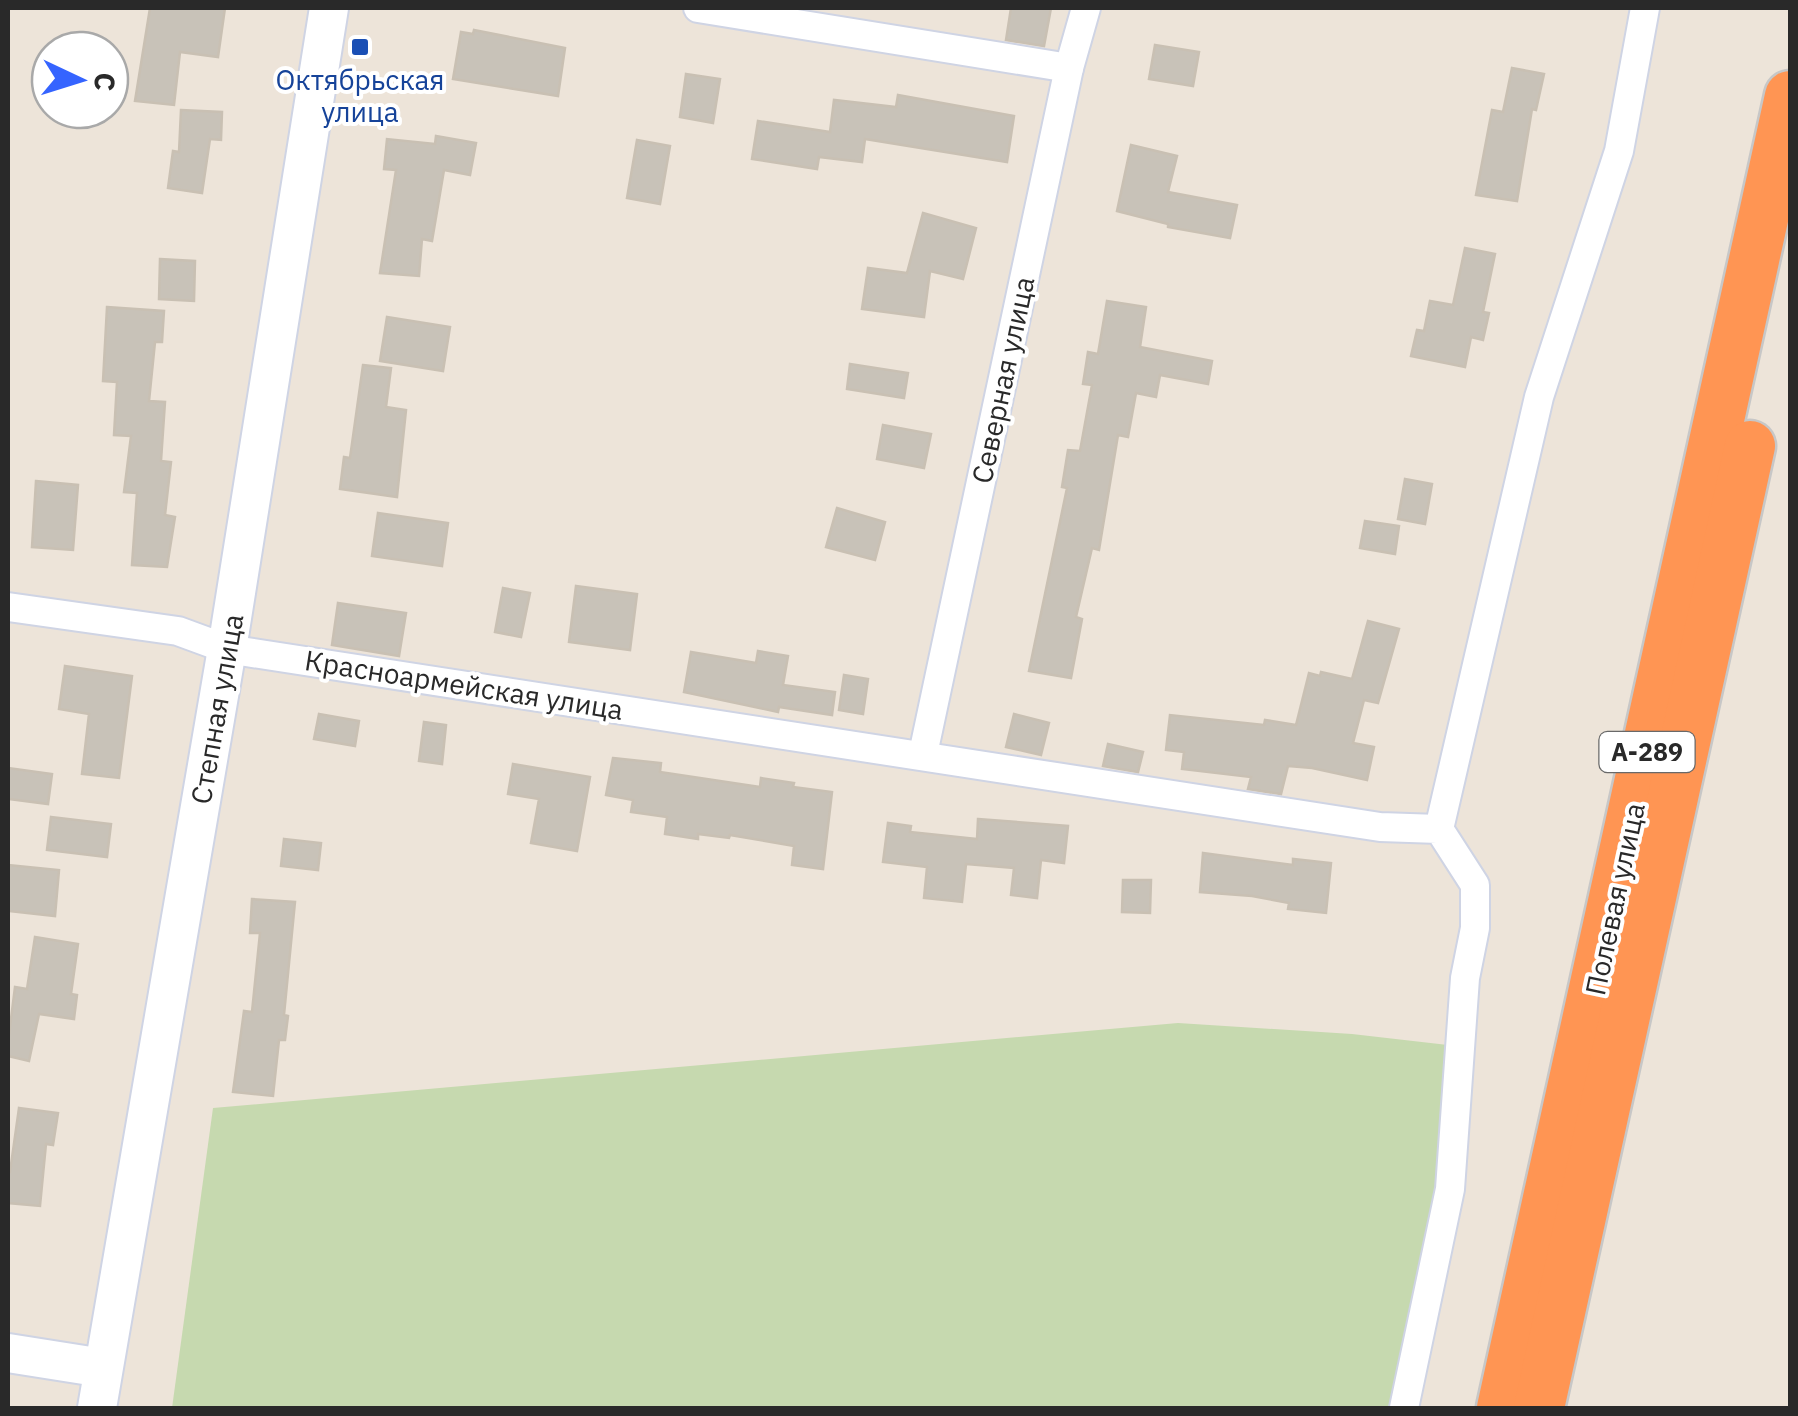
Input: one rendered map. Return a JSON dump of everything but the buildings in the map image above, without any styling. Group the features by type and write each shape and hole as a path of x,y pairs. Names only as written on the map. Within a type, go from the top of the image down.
{"highway":[{"name":"Полевая улица","path":"1502,1408 1790,96"},
{"name":"Полевая улица","path":"1540,1408 1790,257"}],"main road":[{"name":"Степная улица","path":"97,1408 227,649 329,8"},
{"path":"8,1353 103,1368"}],"street":[{"path":"698,8 1069,68"},
{"name":"Северная улица","path":"923,754 1069,68 1086,8"},
{"path":"1404,1408 1450,1189 1464,978 1475,928 1475,885 1439,829 1539,396 1619,151 1645,8"},
{"name":"Красноармейская улица","path":"8,607 178,631 227,649 1380,827 1439,829"}],"green space":[{"path":"1178,1023 1352,1034 1474,1048 1396,1408 172,1408 213,1108"}],"place":[{"name":"Октябрьская улица","path":"360,47"}]}
